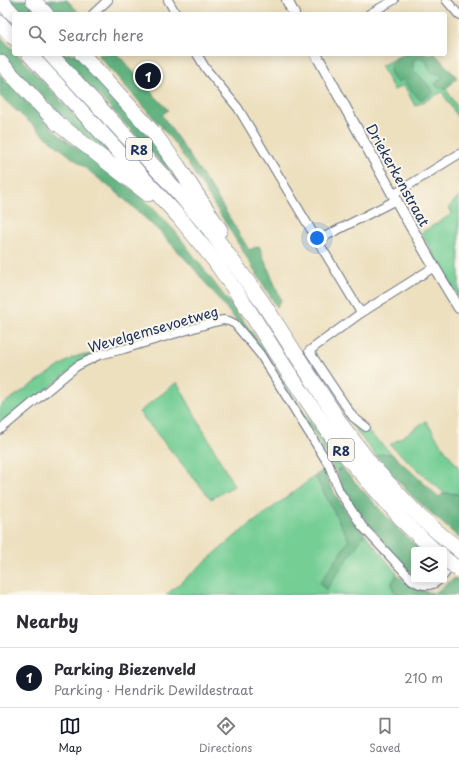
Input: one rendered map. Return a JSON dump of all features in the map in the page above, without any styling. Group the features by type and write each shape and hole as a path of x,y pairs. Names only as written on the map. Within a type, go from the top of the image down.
{"highway":[{"path":"0,0 12,13"},
{"path":"33,0 44,12"},
{"path":"0,23 12,36"},
{"name":"R8","path":"31,56 179,217 214,260 242,300 286,369 341,450 406,524 431,547"},
{"name":"R8","path":"52,56 176,190 210,230 263,303 342,426 384,479 419,516 459,549"},
{"path":"84,56 154,132 224,237 223,248"},
{"path":"0,62 56,122 155,200 179,217"},
{"name":"R8","path":"447,560 459,570"}],"street":[{"path":"95,12 108,0"},
{"path":"168,0 175,12"},
{"path":"287,0 293,12"},
{"path":"373,12 394,0"},
{"path":"446,0 459,14"},
{"path":"198,56 206,69 238,108 361,313"},
{"name":"Driekerkenstraat","path":"317,56 394,198 459,308"},
{"path":"318,240 394,198 459,154"},
{"path":"366,427 353,417 309,351 361,313 434,267"},
{"name":"Wevelgemsevoetweg","path":"0,430 77,366 99,355 214,322 223,320 229,321 235,324 260,354 329,465 339,491 362,526 411,579"},
{"path":"447,571 459,553"},
{"name":"Wevelgemsevoetweg","path":"417,583 428,586 434,583"}],"green space":[{"path":"9,0 26,0 37,12 20,12"},
{"path":"47,0 67,0 78,12 58,12"},
{"path":"0,36 12,49 12,56 19,56 118,161 76,129 0,54"},
{"path":"62,56 79,56 155,144 175,177"},
{"path":"99,56 119,56 168,110 162,115 215,194 249,250 259,246 281,300 277,307 178,148 160,125"},
{"path":"399,56 437,56 457,78 446,89 459,110 459,119 442,92 415,106 404,85 394,90 381,66"},
{"path":"437,56 457,78 445,89 437,87 435,84 442,78 442,75 433,73 429,69 426,60 420,58 413,61 413,70 434,92 420,100 402,79 397,83 393,78 390,67 394,60 398,57"},
{"path":"0,74 59,135 141,196 174,230 257,339 253,341 191,265 159,231 121,196 51,141 0,96"},
{"path":"459,196 459,297 421,233 452,214 449,207"},
{"path":"257,339 295,399 343,469 338,469 337,473 321,444 253,341"},
{"path":"81,355 90,355 0,427 0,406 72,358"},
{"path":"177,382 234,486 211,499 139,412"},
{"path":"426,421 459,468 459,494 444,493 390,445"},
{"path":"351,424 366,430 392,454 382,454 376,456"},
{"path":"382,454 392,454 439,497 444,493 459,494 459,538 409,493 376,456"},
{"path":"338,469 343,469 397,528 418,547 411,547 411,573 396,557 353,504 341,485 337,473"},
{"path":"323,470 335,494 350,518 365,534 326,590 320,583 349,540 315,476"},
{"path":"315,476 349,540 326,589 365,534 397,574 392,583 393,590 400,595 166,595 239,533"},
{"path":"397,574 405,582 414,587 423,591 435,593 455,578 459,581 459,593 458,595 400,595 393,590 392,583"}],"place":[{"name":"Parking Biezenveld","path":"148,76"}]}
